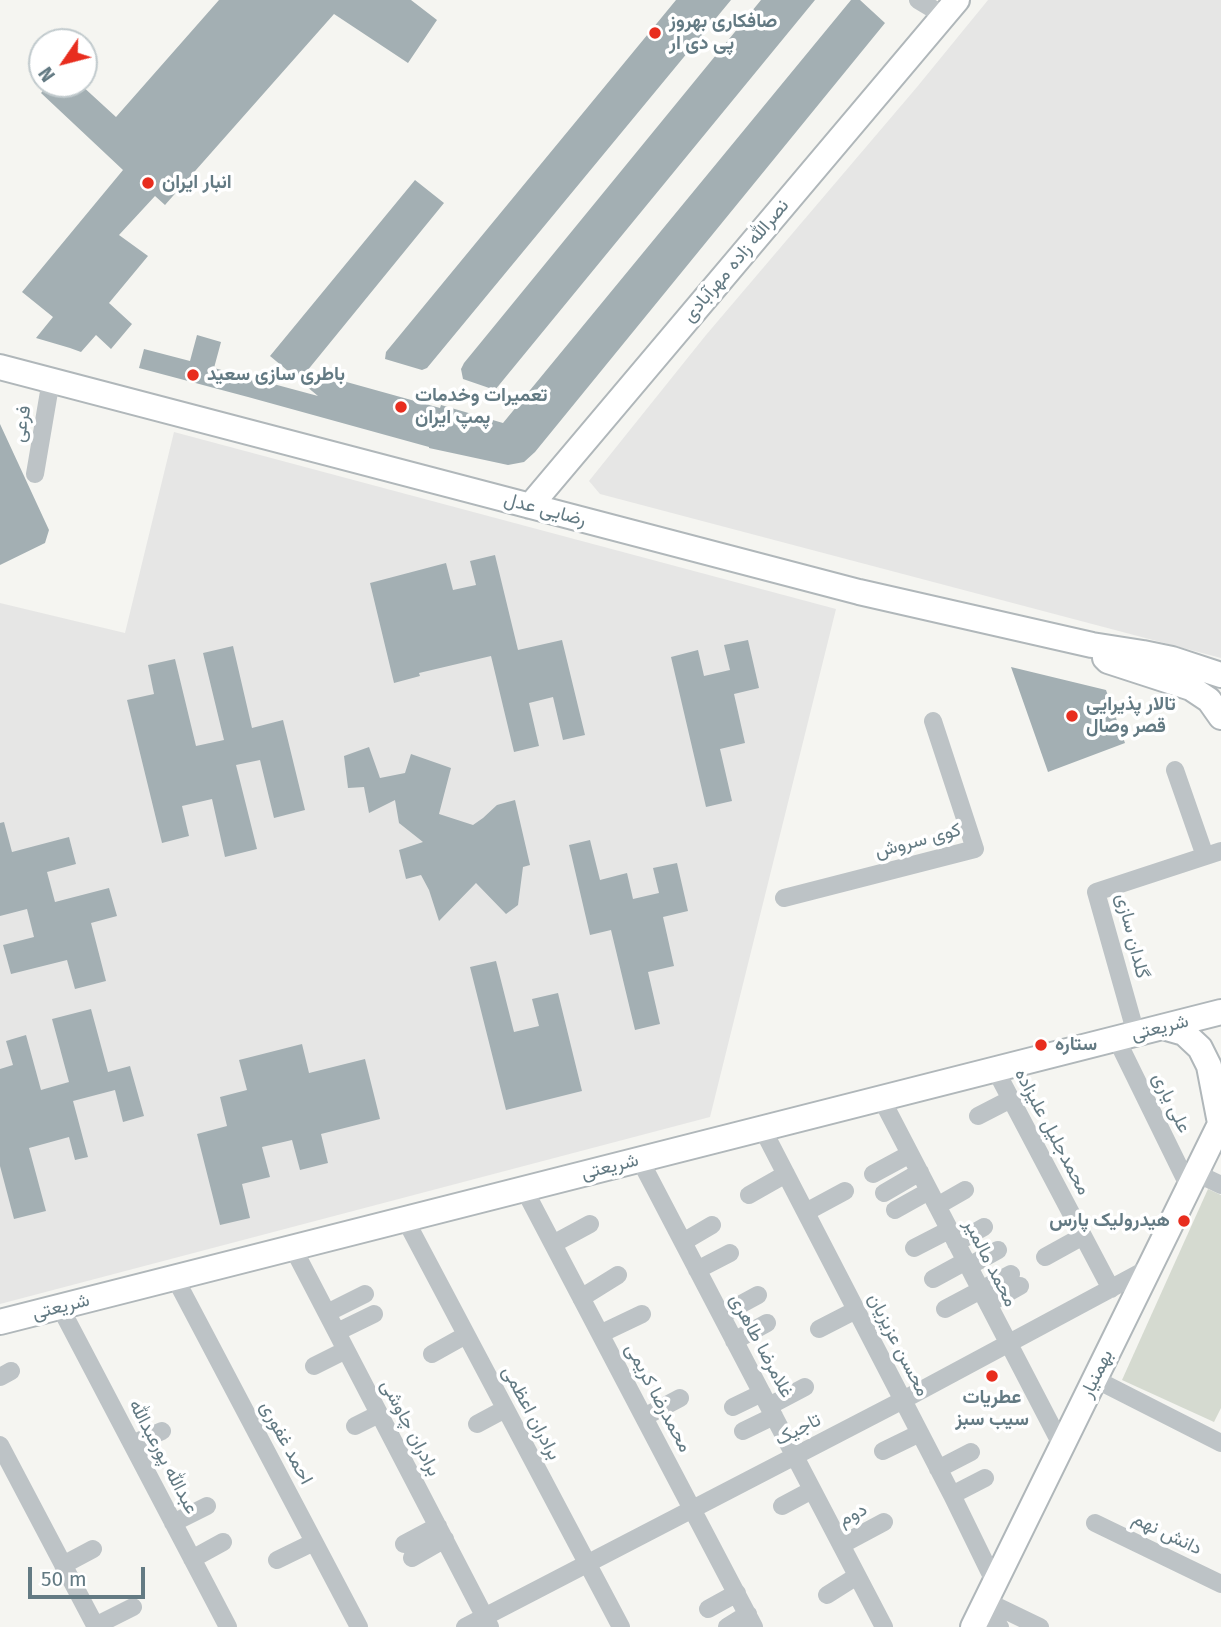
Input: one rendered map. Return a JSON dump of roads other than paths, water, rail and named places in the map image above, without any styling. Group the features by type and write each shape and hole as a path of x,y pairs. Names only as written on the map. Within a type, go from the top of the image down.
{"main road":[{"name":"نصرالله زاده مهرآبادی","path":"530,506 950,5"},
{"name":"رضایی عدل","path":"0,367 859,592 1092,645 1172,659 1221,675"},
{"path":"1092,645 1108,661 1191,688 1209,700 1221,717"},
{"name":"شریعتی","path":"0,1322 1221,1012"},
{"path":"1163,1027 1184,1032 1200,1048 1209,1066 1221,1122"},
{"name":"بهمنیار","path":"986,1611 1062,1446 1221,1122"}],"street":[{"path":"918,0 950,5"},
{"name":"فرعی","path":"35,474 51,380"},
{"name":"کوی سروش","path":"784,898 975,849 933,721"},
{"path":"1175,770 1213,853"},
{"name":"گلدان سازی","path":"1126,1036 1096,892 1213,853"},
{"name":"علی یاری","path":"1126,1036 1192,1180"},
{"name":"محمدجلیل علیزاده","path":"995,1069 1111,1289"},
{"name":"محمد مالمیر","path":"881,1098 1062,1446"},
{"path":"978,1116 1011,1099"},
{"name":"محسن عزیزیان","path":"762,1128 952,1496 986,1611"},
{"path":"873,1174 910,1154"},
{"name":"غلامرضا طاهری","path":"640,1160 884,1627"},
{"path":"884,1193 920,1172"},
{"path":"749,1195 786,1174"},
{"path":"1192,1180 1221,1185"},
{"name":"محمدرضا کریمی","path":"524,1189 751,1621"},
{"path":"806,1212 845,1191"},
{"path":"895,1210 965,1191"},
{"name":"برادران اعظمی","path":"405,1220 587,1563 613,1624"},
{"path":"553,1244 590,1224"},
{"path":"682,1241 712,1225"},
{"path":"914,1248 984,1227"},
{"path":"1045,1257 1083,1236"},
{"name":"برادران چاوشی","path":"293,1248 488,1622"},
{"path":"933,1279 998,1250"},
{"path":"699,1274 732,1257"},
{"name":"تاجیک","path":"465,1627 488,1622 587,1563 1149,1268"},
{"path":"581,1297 618,1275"},
{"name":"احمد غفوری","path":"176,1278 359,1627"},
{"path":"945,1308 984,1297 1016,1280"},
{"path":"327,1313 365,1294"},
{"path":"721,1315 758,1294"},
{"name":"عبدالله پورعبدالله","path":"60,1307 228,1627"},
{"path":"819,1329 856,1310"},
{"path":"337,1332 374,1314"},
{"path":"600,1334 642,1314"},
{"path":"734,1341 767,1323"},
{"path":"432,1354 466,1335"},
{"path":"314,1366 346,1350"},
{"path":"1095,1378 1221,1443"},
{"path":"743,1431 768,1405 805,1387"},
{"path":"644,1417 680,1398"},
{"path":"733,1407 768,1405"},
{"path":"477,1424 505,1409"},
{"path":"355,1426 379,1414"},
{"path":"132,1444 162,1430"},
{"path":"883,1451 920,1433"},
{"path":"0,1445 7,1477 63,1565 95,1627 133,1606"},
{"path":"939,1469 971,1452"},
{"path":"952,1496 985,1478"},
{"path":"782,1506 812,1490"},
{"path":"173,1523 207,1506"},
{"name":"دوم","path":"841,1545 884,1522"},
{"name":"دانش نهم","path":"1095,1523 1221,1584"},
{"path":"408,1551 441,1532"},
{"path":"192,1559 223,1542"},
{"path":"277,1560 314,1542"},
{"path":"63,1565 93,1549"},
{"path":"827,1595 857,1576"},
{"path":"708,1609 737,1593"},
{"path":"986,1611 1040,1627"},
{"path":"727,1627 751,1621"}],"place":[{"name":"صافکاری بهروز پی دی ار","path":"655,33"},
{"name":"انبار ایران","path":"148,183"},
{"name":"باطری سازی سعید","path":"193,375"},
{"name":"تعمیرات وخدمات پمپ ایران","path":"401,407"},
{"name":"تالار پذیرایی قصر وصال","path":"1072,716"},
{"name":"ستاره","path":"1041,1045"},
{"name":"هیدرولیک پارس","path":"1184,1221"},
{"name":"عطریات سیب سبز","path":"992,1376"}]}
